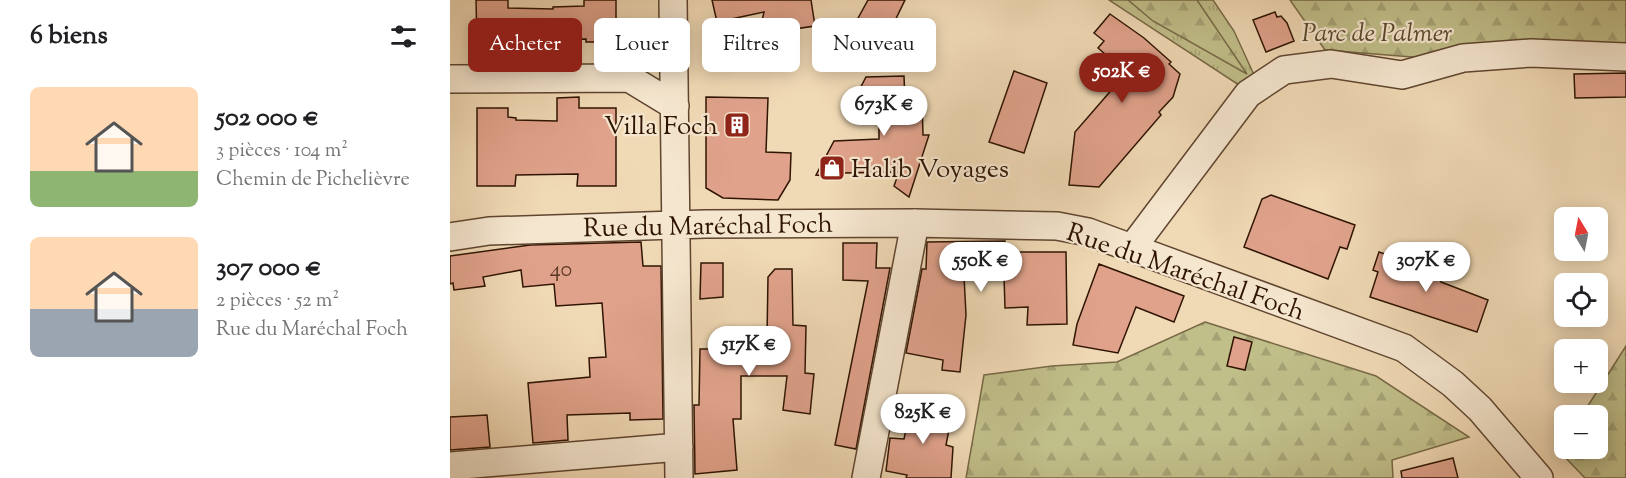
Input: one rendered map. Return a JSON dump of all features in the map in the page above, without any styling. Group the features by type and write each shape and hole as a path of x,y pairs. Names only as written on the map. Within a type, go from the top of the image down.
{"street":[{"path":"673,0 680,478"},
{"path":"1132,248 1248,94 1284,70 1331,64 1402,75 1463,58 1531,52 1626,57"},
{"path":"450,79 629,78 675,106"},
{"path":"866,478 915,223"},
{"name":"Rue du Maréchal Foch","path":"450,237 489,231 915,223 1057,226 1088,232 1260,298 1404,348 1453,384 1480,409 1539,478"},
{"path":"450,466 679,447"}],"green space":[{"name":"Parc de Palmer","path":"1109,0 1213,0 1234,31 1255,77 1242,87"},
{"path":"1128,0 1197,0 1247,74 1153,21"},
{"name":"Parc de Palmer","path":"1290,0 1626,0 1626,68 1512,65 1325,50"},
{"path":"1205,322 1376,376 1469,437 1392,460 1393,478 966,478 984,375 1052,366 1117,362"},
{"path":"1626,346 1626,478 1585,478 1567,459 1608,459 1608,405 1588,405 1596,393 1608,393 1608,374"}],"building":[{"path":"476,0 508,0 508,8 553,9 553,7 584,6 584,0 616,0 616,18 594,18 594,42 586,42 586,39 582,39 582,18 476,18"},
{"path":"712,0 811,0 814,18 812,26 800,28 800,18 763,18 764,12 736,18 716,18"},
{"path":"868,0 905,0 896,18 858,18"},
{"path":"1275,12 1277,17 1281,16 1287,23 1294,41 1266,52 1253,20"},
{"path":"1110,14 1144,38 1171,62 1169,64 1180,74 1173,97 1159,112 1161,115 1099,187 1069,185 1075,132 1121,79 1107,67 1113,61 1098,48 1104,41 1094,33"},
{"path":"1014,71 1047,83 1024,153 989,142"},
{"path":"1626,73 1626,97 1575,98 1574,74"},
{"path":"904,76 905,101 922,100 923,135 929,135 909,197 894,186 899,172 842,173 838,177 816,175 834,141 879,139 879,102 853,102 866,77"},
{"path":"579,97 579,108 616,108 616,186 577,186 578,174 516,175 515,186 477,186 477,108 508,108 508,117 516,118 516,120 557,121 557,98"},
{"name":"Villa Foch","path":"706,97 768,98 766,152 791,153 790,180 778,200 723,198 706,188"},
{"path":"1271,195 1355,225 1347,249 1340,247 1328,279 1244,247 1262,199"},
{"path":"1005,241 1005,252 1066,252 1067,324 1027,325 1028,307 1005,308 1004,276 964,276 966,315 960,372 942,370 943,360 906,353 922,269 926,269 927,242"},
{"path":"641,242 643,266 661,266 663,419 630,420 630,413 567,415 568,440 533,443 528,383 590,377 589,358 606,357 602,303 556,306 554,284 523,287 521,270 483,277 485,286 454,290 453,283 450,284 450,256 530,245"},
{"path":"843,243 877,243 876,268 890,268 856,449 835,445 868,281 843,280"},
{"path":"1379,252 1444,274 1441,282 1488,300 1477,332 1370,297 1378,272 1373,270"},
{"path":"701,263 723,263 723,297 700,299"},
{"path":"1099,264 1184,296 1174,322 1136,307 1118,353 1073,345 1077,324"},
{"path":"775,269 792,269 793,325 806,326 805,373 814,374 810,414 783,410 787,376 741,376 741,419 733,419 737,470 695,474 694,405 699,405 700,349 714,349 714,338 767,337 768,277"},
{"path":"1234,337 1252,342 1245,370 1227,366"},
{"path":"912,402 953,409 946,445 953,447 951,478 906,478 907,475 886,471 890,438 904,439"},
{"path":"487,415 490,447 450,450 450,417"},
{"path":"1453,458 1458,478 1402,478 1401,471"}],"place":[{"name":"Villa Foch","path":"737,125"},
{"name":"Halib Voyages","path":"832,168"}]}
